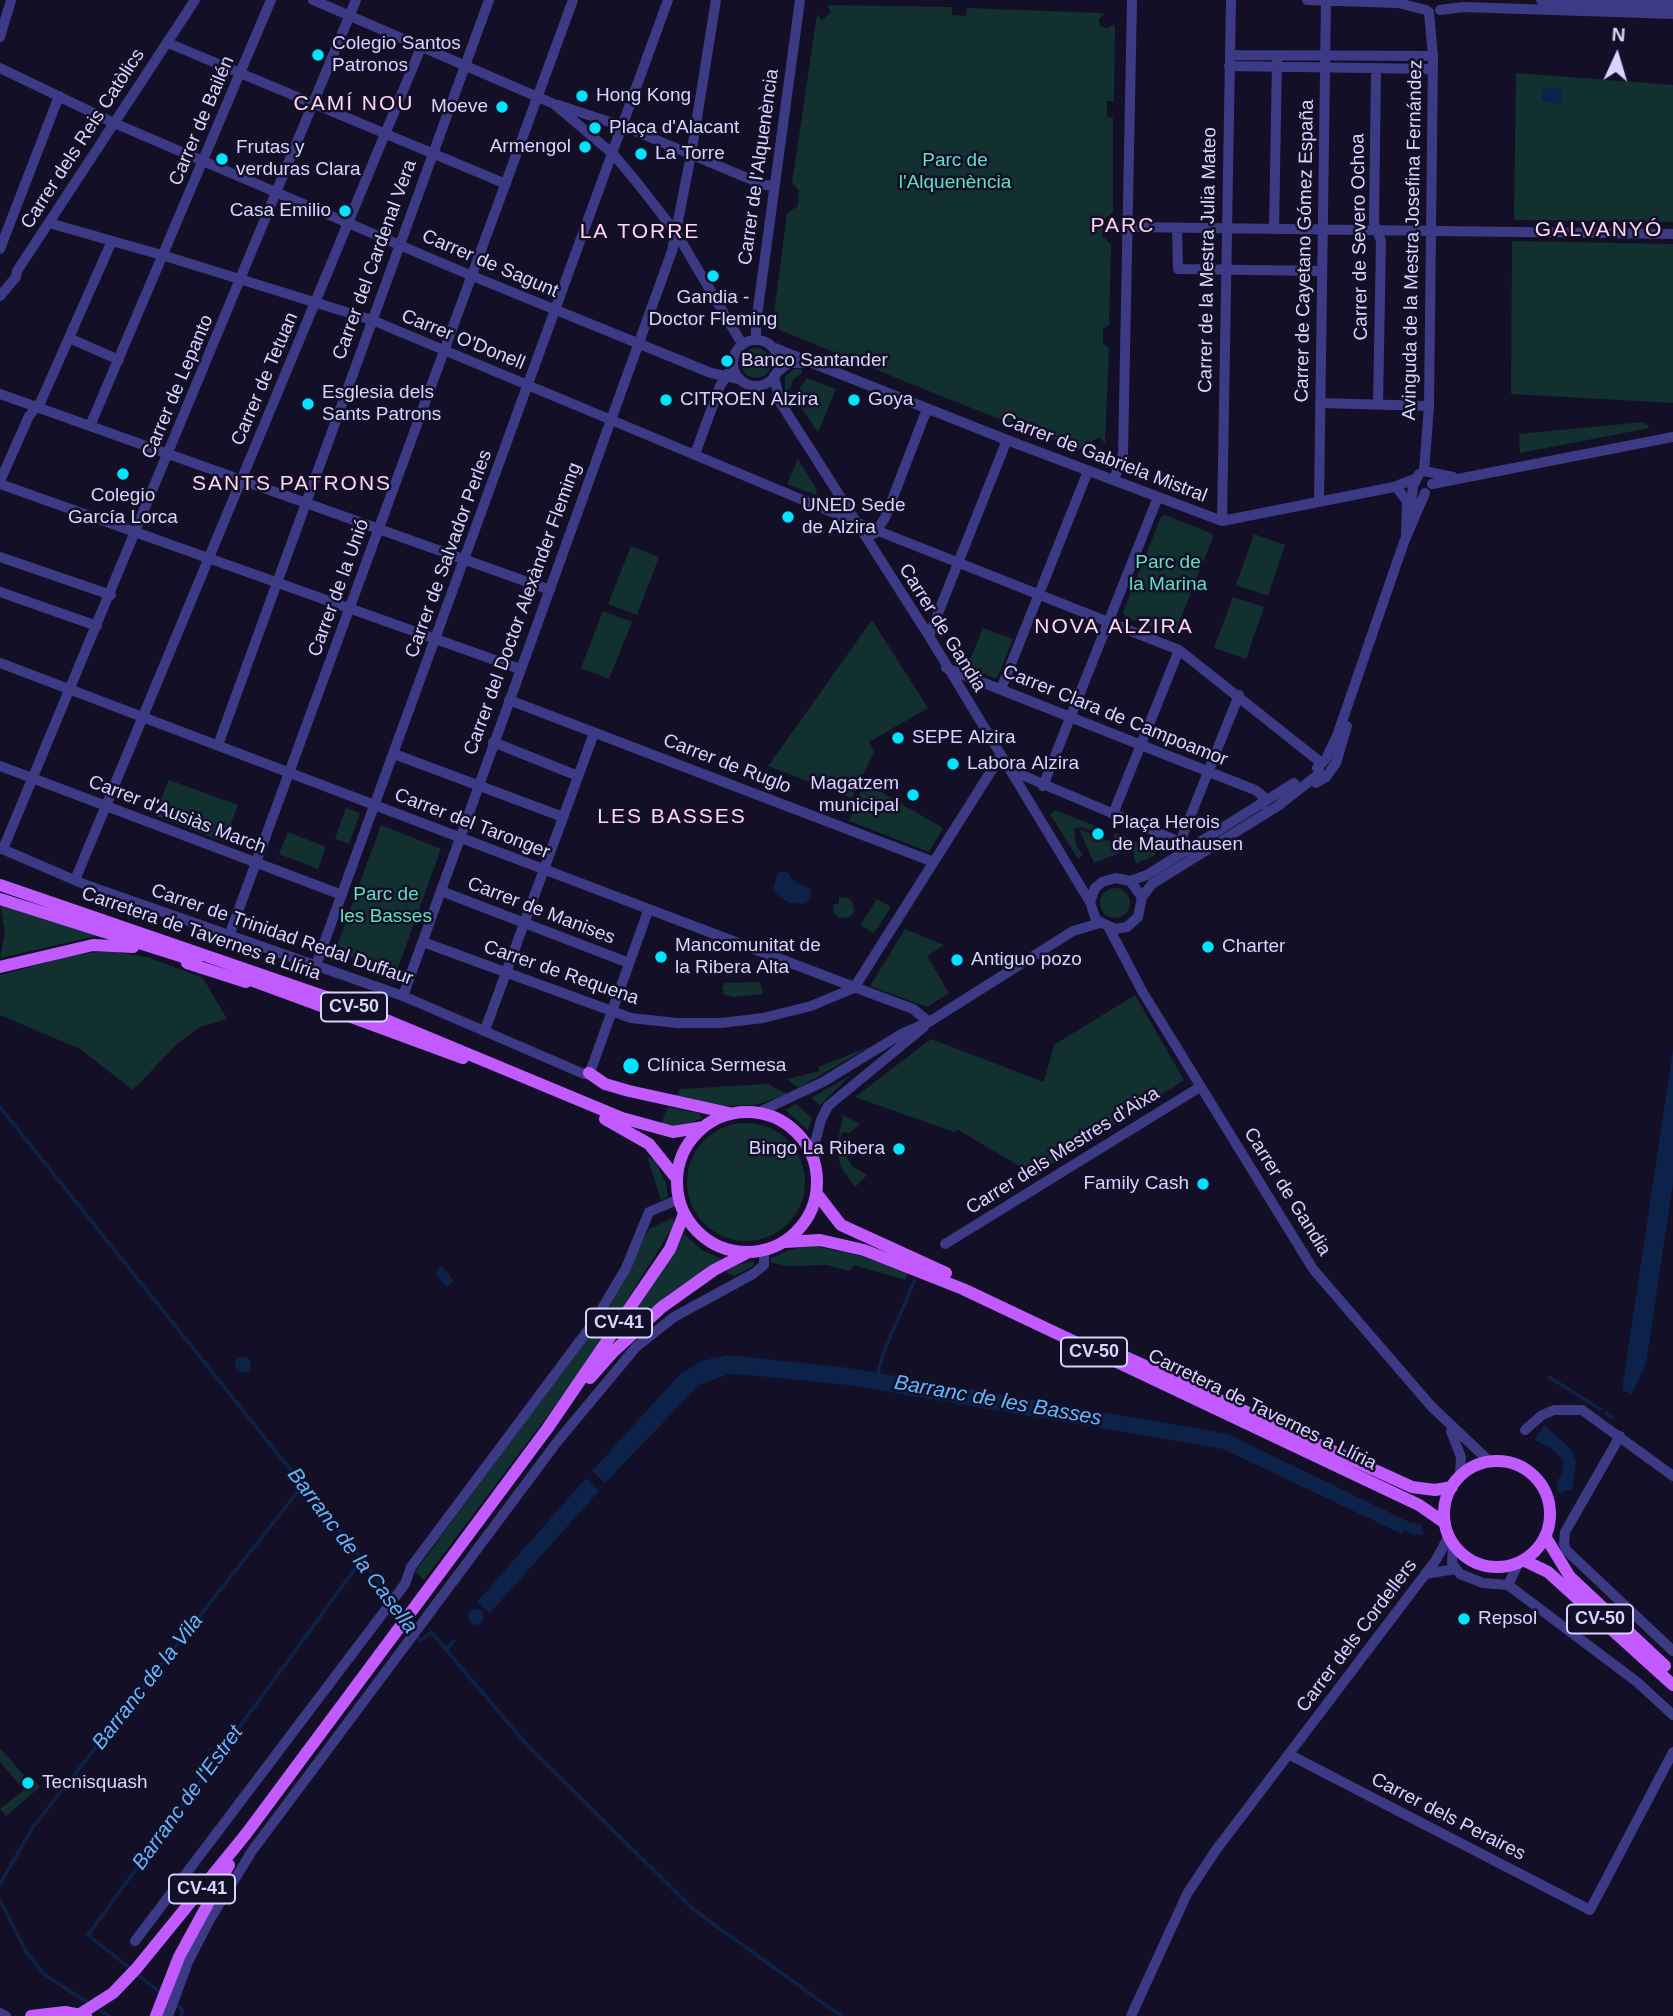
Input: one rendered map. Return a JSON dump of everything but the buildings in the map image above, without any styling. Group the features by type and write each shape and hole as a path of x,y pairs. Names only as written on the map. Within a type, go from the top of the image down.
{"main road":[{"name":"Carretera de Tavernes a Llíria","path":"0,885 355,1007 633,1122 673,1132 704,1127"},
{"name":"Carretera de Tavernes a Llíria","path":"0,899 287,993 487,1068 618,1125 649,1144 677,1179"},
{"path":"0,967 83,947 117,945 151,952 287,993"},
{"path":"589,1073 606,1084 629,1091 733,1114"},
{"name":"CV-50","path":"812,1154 793,1129 757,1113 733,1114 704,1127 685,1150 677,1179 679,1199 684,1214 695,1230 710,1242 728,1250 747,1253 764,1251 785,1242 806,1222 817,1194"},
{"path":"812,1154 817,1174 817,1194"},
{"name":"Carretera de Tavernes a Llíria","path":"817,1194 830,1214 859,1234 1345,1458 1412,1487 1435,1490 1456,1481"},
{"name":"CV-41","path":"31,2016 49,2012 83,2015 102,2001 158,1944 246,1834 547,1429 670,1249 684,1214"},
{"name":"Carretera de Tavernes a Llíria","path":"785,1242 820,1240 845,1245 898,1262 963,1289 1419,1505 1449,1534"},
{"name":"CV-41","path":"547,1429 612,1352 638,1328 714,1270 747,1253"},
{"name":"CV-50","path":"1456,1481 1474,1466 1490,1462"},
{"path":"1490,1462 1515,1465 1538,1481 1548,1500 1550,1512 1545,1536 1521,1561"},
{"path":"1449,1534 1444,1511 1456,1481"},
{"name":"CV-50","path":"1449,1534 1478,1563 1499,1567 1521,1561 1548,1572 1673,1685"},
{"name":"CV-50","path":"1545,1536 1570,1577 1673,1674"},
{"name":"CV-41","path":"156,2016 246,1834"}],"street":[{"path":"0,37 11,0"},
{"name":"Carrer dels Reis Catòlics","path":"2,288 16,277 195,0"},
{"name":"Carrer de Bailén","path":"90,426 165,256 271,0"},
{"path":"313,0 538,94 554,104 613,154 677,234 742,344"},
{"name":"Carrer de Lepanto","path":"1,849 111,595 356,0"},
{"name":"Carrer del Cardenal Vera","path":"218,745 489,0"},
{"name":"Carrer de la Unió","path":"229,936 573,0"},
{"path":"613,154 668,0"},
{"name":"Carrer del Doctor Alexànder Fleming","path":"403,996 677,234 716,0"},
{"name":"Carrer de l'Alquenència","path":"756,340 755,323 800,0"},
{"path":"1114,480 1123,454 1132,0"},
{"name":"Carrer de la Mestra Julia Mateo","path":"1222,521 1231,0"},
{"path":"1307,0 1376,1 1433,7 1673,14"},
{"name":"Carrer de Cayetano Gómez España","path":"1319,502 1326,0"},
{"path":"1398,3 1413,0"},
{"path":"1541,0 1673,4"},
{"name":"Avinguda de la Mestra Josefina Fernández","path":"1405,538 1424,481 1428,433 1433,7"},
{"path":"168,43 506,184"},
{"name":"Carrer de Tetuan","path":"75,880 422,45"},
{"path":"1230,60 1325,61 1433,52"},
{"path":"1274,229 1277,61"},
{"path":"1325,61 1376,68 1433,69"},
{"name":"Carrer de Sagunt","path":"0,68 114,123 473,276 638,344 725,377 739,379"},
{"name":"Carrer de Severo Ochoa","path":"1376,68 1374,223 1381,241 1378,405"},
{"path":"0,248 59,96"},
{"path":"554,104 583,111 764,185 774,186"},
{"path":"576,123 583,111"},
{"name":"Carrer de Salvador Perles","path":"316,965 530,387 613,154"},
{"name":"Carrer O'Donell","path":"49,223 372,320 853,521 1179,650 1310,752 1321,765"},
{"path":"1129,227 1673,234"},
{"path":"1177,228 1178,269 1322,271"},
{"path":"111,243 0,482 520,669"},
{"path":"69,338 120,360"},
{"path":"776,374 778,359 772,346 756,340 742,344 734,354 733,367 739,379 759,385 776,374 789,363 810,363"},
{"name":"Carrer de Gabriela Mistral","path":"772,346 1006,440 1222,521 1424,481"},
{"path":"695,454 725,377 733,367"},
{"name":"Carrer de Gandia","path":"776,374 778,399"},
{"name":"Carrer de Gandia","path":"759,385 778,399 853,521 929,636 1091,906"},
{"path":"0,394 550,590"},
{"path":"1320,403 1429,406"},
{"path":"867,541 878,530 927,409"},
{"path":"1424,481 1456,478 1673,437"},
{"path":"929,636 1006,440"},
{"path":"1001,689 1088,471"},
{"path":"1275,808 1319,774 1352,698 1405,538 1407,501 1395,487"},
{"path":"1043,786 1158,497"},
{"path":"0,558 111,595"},
{"path":"0,592 97,626"},
{"path":"1113,814 1179,650"},
{"name":"Carrer del Taronger","path":"0,663 648,911 913,1009 929,1022"},
{"name":"Carrer Clara de Campoamor","path":"946,668 1255,790 1262,795 1263,804"},
{"path":"1180,842 1210,773 1239,695"},
{"path":"1126,959 1124,935 1127,927 1138,917 1142,897 1152,884 1326,777 1343,743 1352,698"},
{"name":"Carrer de Ruglo","path":"509,700 931,861"},
{"path":"485,1030 594,733"},
{"path":"494,743 578,776"},
{"path":"394,754 563,817"},
{"path":"854,988 931,861 1000,757"},
{"path":"1075,877 1102,882 1116,878 1138,880 1189,852 1321,765"},
{"name":"Carrer d'Ausiàs March","path":"0,766 342,895"},
{"path":"1008,769 1180,842 1189,852"},
{"name":"Carrer de Trinidad Redal Duffaur","path":"1,849 75,880 403,996 589,1073"},
{"path":"1130,881 1142,897"},
{"path":"1073,931 1091,906 1096,888 1102,882"},
{"name":"Carrer de Manises","path":"441,891 629,963"},
{"path":"1091,906 1105,925"},
{"path":"589,1073 648,911"},
{"path":"757,1113 812,1088 903,1033 929,1022 1073,931 1105,925 1127,927"},
{"name":"Carrer de Gandia","path":"1105,925 1200,1087 1313,1269 1338,1301 1447,1422 1490,1462"},
{"name":"Carrer de Requena","path":"423,942 611,1013 677,1023 734,1022 794,1011 854,988"},
{"path":"812,1154 821,1119 828,1106 853,1083 909,1043 929,1022"},
{"name":"Carrer dels Mestres d'Aixa","path":"945,1244 1200,1087"},
{"path":"135,1941 405,1584 411,1567 611,1296 649,1212 679,1199"},
{"path":"168,2016 183,1960 252,1851 557,1442 627,1355 674,1317 753,1274 764,1265 764,1251"},
{"path":"1525,1430 1542,1415 1569,1409 1582,1410 1673,1476"},
{"name":"Carrer de Gandia","path":"1447,1422 1461,1457 1456,1481"},
{"path":"1620,1436 1565,1532 1566,1550 1673,1651"},
{"path":"1449,1534 1455,1570"},
{"name":"Carrer dels Cordellers","path":"1131,2016 1187,1894 1216,1850 1424,1574 1449,1534"},
{"path":"1508,1585 1521,1561"},
{"path":"1424,1574 1455,1570 1483,1583 1508,1585 1637,1682 1673,1715"},
{"name":"Carrer dels Peraires","path":"1290,1755 1590,1910 1673,1752"},
{"path":"0,2013 6,2016"}],"green space":[{"name":"Parc de l'Alquenència","path":"828,5 952,7 952,15 966,16 967,8 1101,13 1105,14 1099,19 1100,26 1107,28 1115,24 1114,101 1107,101 1107,117 1113,118 1113,212 1103,220 1102,236 1111,244 1109,325 1103,329 1103,343 1109,348 1105,443 1100,438 1092,441 1092,451 1087,453 1017,425 1016,421 1007,422 775,328 773,321 787,213 798,206 799,190 792,183 817,14 822,20 831,12"},
{"path":"1516,73 1673,85 1673,222 1514,220"},
{"path":"1512,241 1673,244 1673,403 1511,394"},
{"path":"756,348 762,349 770,357 770,369 762,377 756,378 750,377 742,369 741,363 742,357 750,349"},
{"path":"794,369 802,369 801,374 793,379 791,387 785,392 785,376"},
{"path":"807,378 836,389 818,433 794,396"},
{"path":"1644,422 1650,428 1520,453 1519,434"},
{"path":"798,459 817,490 816,495 787,484"},
{"name":"Parc de la Marina","path":"1165,515 1211,533 1213,537 1175,633 1171,634 1125,617 1123,612 1161,517"},
{"path":"1254,534 1285,545 1268,596 1236,585"},
{"path":"631,546 659,557 637,615 608,604"},
{"path":"1233,597 1264,607 1246,659 1214,648"},
{"path":"603,611 632,622 609,679 581,668"},
{"path":"872,620 928,708 869,742 874,752 852,798 768,766"},
{"path":"983,628 1013,639 998,676 994,678 967,667"},
{"path":"169,780 238,805 224,842 154,815"},
{"path":"867,784 943,828 929,852 849,821 863,785"},
{"path":"346,808 360,813 349,844 335,839"},
{"path":"1055,810 1103,829 1098,833 1080,827 1074,829 1076,845 1083,855 1078,859 1050,814"},
{"name":"Parc de les Basses","path":"381,825 441,849 396,973 335,951"},
{"path":"1079,829 1129,849 1094,863"},
{"path":"288,832 326,847 318,869 279,854"},
{"path":"1115,833 1155,849 1155,855 1136,864 1132,847 1113,840"},
{"path":"1115,888 1121,889 1129,897 1129,909 1121,917 1115,918 1109,917 1101,909 1100,903 1101,897 1109,889"},
{"path":"846,897 852,901 854,912 849,917 839,918 834,913 833,904 839,904 839,898"},
{"path":"877,899 891,907 874,933 860,925"},
{"path":"0,902 101,935 0,958 5,932"},
{"path":"905,929 944,945 927,956 949,993 927,1007 870,986"},
{"path":"109,951 147,957 203,978 227,1019 200,1027 176,1045 133,1090 80,1049 0,1015 0,975 73,955"},
{"path":"760,982 763,994 734,997 724,995 722,988 725,983"},
{"path":"1135,995 1184,1080 1035,1175 958,1130 954,1132 855,1097 931,1039 1044,1082 1054,1045"},
{"path":"871,1046 798,1088 787,1079 820,1071 818,1067"},
{"path":"851,1075 820,1105 811,1098"},
{"path":"768,1084 787,1094 756,1105 719,1106 676,1096 680,1089"},
{"path":"796,1104 812,1118 808,1130 785,1110"},
{"path":"668,1107 698,1113 703,1118 680,1126 660,1126"},
{"path":"843,1115 860,1124 850,1133 843,1132 838,1141"},
{"path":"746,1123 769,1127 788,1140 801,1159 805,1182 801,1205 788,1224 769,1237 746,1241 723,1237 704,1224 691,1205 687,1182 691,1159 704,1140 723,1127"},
{"path":"845,1154 852,1166 867,1175 855,1187 841,1167 838,1156"},
{"path":"647,1156 655,1161 666,1183 668,1197 661,1200"},
{"path":"673,1218 674,1225 593,1355 424,1580 415,1572 610,1306 649,1229"},
{"path":"684,1234 702,1250 722,1259 670,1293 614,1343"},
{"path":"811,1245 857,1255 908,1272 905,1280 854,1265 850,1271 827,1265 787,1266 770,1262 771,1258 790,1250"},
{"path":"755,1261 753,1266 734,1276 725,1272 737,1265"},
{"name":"Tecnisquash","path":"0,1748 27,1779 31,1775 40,1787 6,1816 0,1809 24,1790 0,1762"}],"water":[{"path":"1543,87 1563,89 1561,104 1541,101"},
{"path":"778,872 787,872 796,883 811,888 811,898 803,904 791,903 779,897 773,889"},
{"path":"1673,1049 1673,1183 1646,1364 1632,1394 1622,1390"},
{"path":"442,1266 454,1281 447,1287 435,1273"},
{"path":"728,1355 849,1368 1228,1434 1411,1523 1421,1524 1424,1534 1413,1535 1404,1530 1402,1534 1223,1449 849,1385 758,1376 729,1374 699,1385 605,1483 592,1471 680,1374 701,1361"},
{"path":"243,1357 249,1359 249,1371 243,1373 237,1371 235,1365 237,1359"},
{"path":"1544,1425 1571,1449 1576,1463 1572,1489 1559,1493 1556,1483 1563,1472 1562,1459 1551,1448 1534,1440"},
{"path":"586,1478 599,1491 490,1613 477,1602"},
{"path":"476,1609 482,1611 482,1623 476,1625 470,1623 468,1617 470,1611"}],"waterway":[{"name":"Barranc de la Casella","path":"0,1107 362,1559 403,1617"},
{"path":"877,1376 884,1351 915,1280"},
{"path":"1549,1377 1600,1409"},
{"name":"Barranc de les Basses","path":"1606,1413 1612,1417"},
{"name":"Barranc de la Vila","path":"0,1884 33,1827 303,1485"},
{"name":"Barranc de l'Estret","path":"131,1969 88,1935 362,1559"},
{"name":"Barranc de la Casella","path":"408,1623 420,1641 431,1632 528,1746 694,1910 841,2016"},
{"name":"Barranc de les Basses","path":"446,1650 454,1641"},
{"path":"0,1900 27,1953 44,1974 90,2004"},
{"name":"Barranc de l'Estret","path":"137,1974 161,1993"},
{"name":"Barranc de l'Estret","path":"175,2004 183,2010 181,2016"},
{"path":"96,2008 109,2016"}],"place":[{"name":"Colegio Santos Patronos","path":"318,55"},
{"name":"Hong Kong","path":"582,96"},
{"name":"Moeve","path":"502,107"},
{"name":"Plaça d'Alacant","path":"595,128"},
{"name":"Armengol","path":"585,147"},
{"name":"La Torre","path":"641,154"},
{"name":"Frutas y verduras Clara","path":"222,159"},
{"name":"Casa Emilio","path":"345,211"},
{"name":"Gandia - Doctor Fleming","path":"713,276"},
{"name":"Banco Santander","path":"727,361"},
{"name":"CITROEN Alzira","path":"666,400"},
{"name":"Goya","path":"854,400"},
{"name":"Esglesia dels Sants Patrons","path":"308,404"},
{"name":"Colegio García Lorca","path":"123,474"},
{"name":"UNED Sede de Alzira","path":"788,517"},
{"name":"SEPE Alzira","path":"898,738"},
{"name":"Labora Alzira","path":"953,764"},
{"name":"Magatzem municipal","path":"913,795"},
{"name":"Plaça Herois de Mauthausen","path":"1098,834"},
{"name":"Charter","path":"1208,947"},
{"name":"Mancomunitat de la Ribera Alta","path":"661,957"},
{"name":"Antiguo pozo","path":"957,960"},
{"name":"Clínica Sermesa","path":"631,1066"},
{"name":"Bingo La Ribera","path":"899,1149"},
{"name":"Family Cash","path":"1203,1184"},
{"name":"Repsol","path":"1464,1619"},
{"name":"Tecnisquash","path":"28,1783"}],"district":[{"name":"CAMÍ NOU","path":"354,104"},
{"name":"PARC","path":"1123,226"},
{"name":"GALVANYÓ","path":"1599,230"},
{"name":"LA TORRE","path":"640,232"},
{"name":"SANTS PATRONS","path":"292,484"},
{"name":"NOVA ALZIRA","path":"1114,627"},
{"name":"LES BASSES","path":"672,817"}]}
